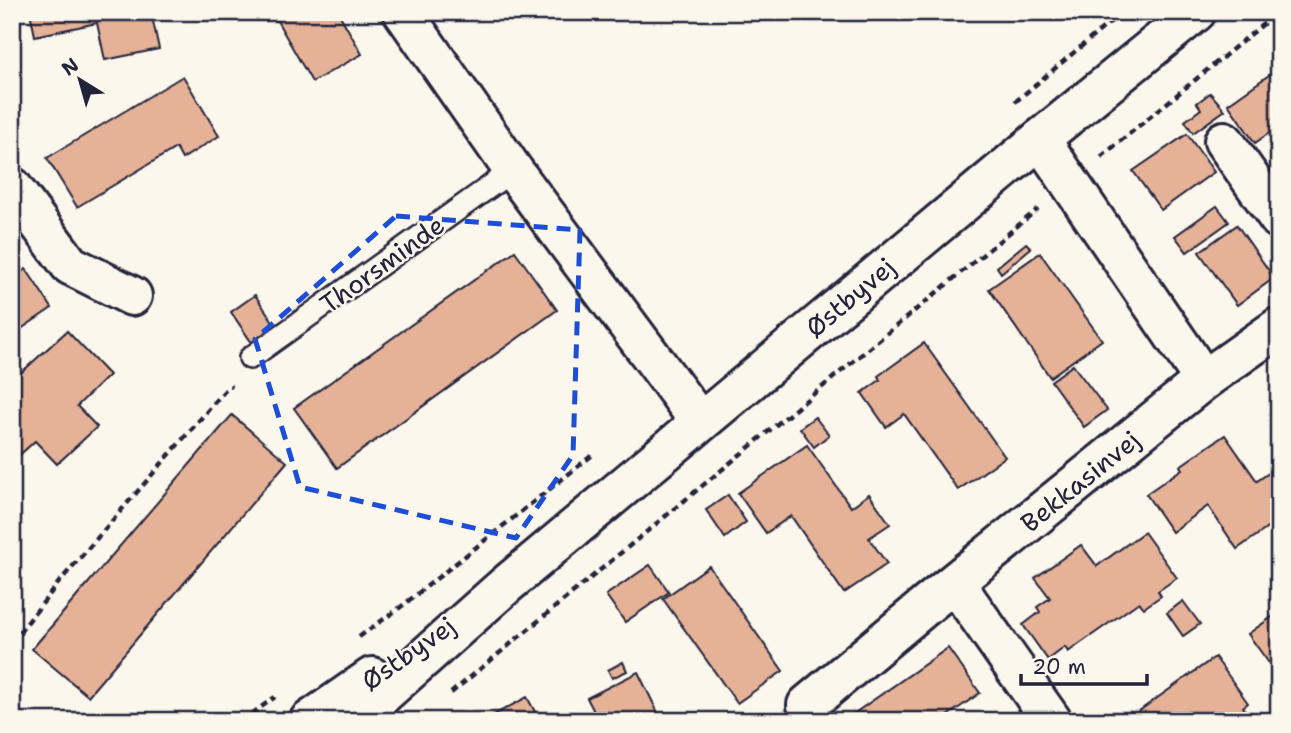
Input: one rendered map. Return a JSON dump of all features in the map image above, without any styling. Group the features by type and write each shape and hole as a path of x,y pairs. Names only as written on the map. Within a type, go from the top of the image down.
{"street":[{"path":"403,12 513,170 700,422"},
{"name":"Østbyvej","path":"353,721 506,585 1196,12"},
{"path":"1040,139 1204,380"},
{"path":"1224,141 1279,219"},
{"path":"12,187 70,265 132,296"},
{"name":"Bekkasinvej","path":"807,705 1204,380 1279,327"},
{"path":"956,583 1052,721"},
{"name":"Østbyvej","path":"309,721 506,585"}],"lane":[{"name":"Thorsminde","path":"250,358 513,170"}],"path":[{"path":"450,694 1278,12"},
{"path":"12,642 60,580 229,387 240,384"}],"highlighted area":[{"path":"396,216 580,230 573,455 516,538 300,487 255,339"}],"building":[{"path":"30,12 151,12 159,49 105,60 97,23 35,36"},
{"path":"272,12 338,12 362,54 312,82"},
{"path":"1279,68 1279,126 1255,143 1228,104"},
{"path":"183,76 219,136 182,159 176,148 77,207 47,158"},
{"path":"1210,93 1225,110 1193,133 1185,121 1201,109 1197,103"},
{"path":"1187,134 1214,172 1161,210 1133,171"},
{"path":"1217,206 1229,222 1187,252 1175,236"},
{"path":"1237,225 1274,278 1237,305 1199,252"},
{"path":"1026,243 1031,248 1001,273 997,267"},
{"path":"515,251 557,310 337,468 294,408"},
{"path":"1040,253 1102,340 1050,377 989,289"},
{"path":"26,269 52,308 12,335 12,278"},
{"path":"255,295 278,329 254,346 231,312"},
{"path":"67,331 109,375 77,406 97,427 57,464 35,441 12,462 12,381"},
{"path":"924,343 1005,457 958,490 904,414 886,427 862,393 880,380 878,376"},
{"path":"1073,365 1107,410 1084,427 1051,381"},
{"path":"232,415 287,462 88,696 32,649"},
{"path":"815,417 829,435 814,447 800,428"},
{"path":"1225,435 1257,481 1276,468 1279,472 1279,520 1237,549 1208,506 1172,532 1146,494"},
{"path":"807,445 851,507 869,494 890,524 869,538 887,564 844,593 791,516 766,533 738,493"},
{"path":"728,495 746,522 725,538 706,510"},
{"path":"1144,532 1177,578 1158,591 1161,596 1144,608 1139,602 1068,652 1065,647 1048,660 1023,625 1040,612 1037,607 1050,598 1035,578 1081,545 1097,566"},
{"path":"650,565 669,592 625,622 606,595"},
{"path":"709,566 783,671 737,703 663,599"},
{"path":"1183,601 1200,624 1183,636 1167,613"},
{"path":"1279,612 1279,677 1248,634"},
{"path":"948,648 980,693 940,721 852,721 849,717"},
{"path":"1215,657 1248,703 1243,707 1253,721 1125,721"},
{"path":"623,662 627,671 612,678 608,670"},
{"path":"638,672 662,721 599,721 587,698"},
{"path":"527,697 540,721 492,721 490,717"}]}
